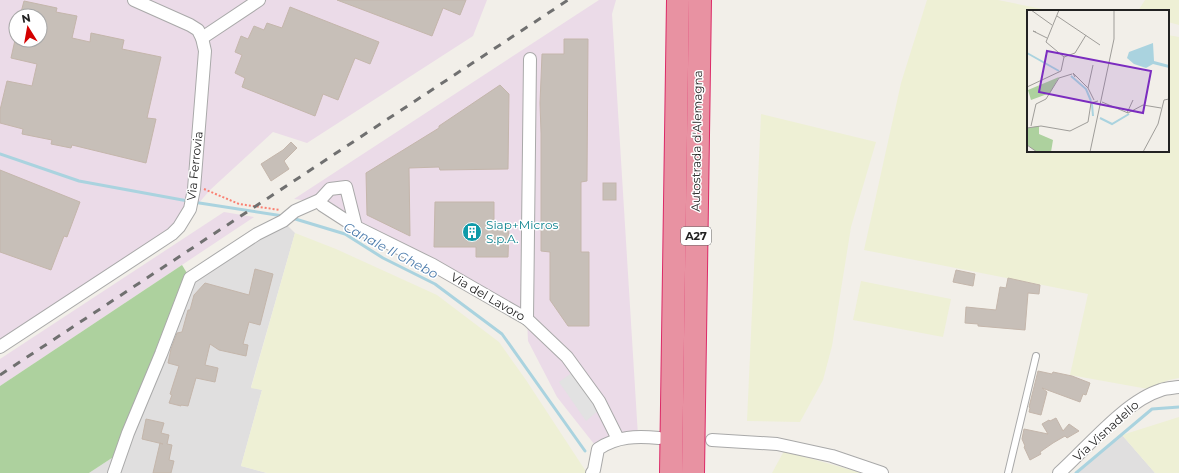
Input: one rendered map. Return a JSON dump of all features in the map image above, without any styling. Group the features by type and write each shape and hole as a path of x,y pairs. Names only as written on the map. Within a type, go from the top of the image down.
{"highway":[{"name":"Autostrada d'Alemagna","path":"672,473 678,0"},
{"name":"Autostrada d'Alemagna","path":"693,473 700,0"}],"street":[{"path":"134,0 190,25 198,30 202,38 259,0"},
{"name":"Via Ferrovia","path":"0,347 172,234 179,227 190,209 193,193 204,73 205,51 202,38"},
{"path":"527,319 530,59"},
{"path":"114,473 190,278 257,234 283,221 295,211 320,200 330,189 346,187 356,227"},
{"name":"Via del Lavoro","path":"320,200 322,205 356,227 433,265 527,319 567,357 599,401 618,439"},
{"name":"Via Visnadello","path":"1059,473 1110,424 1136,402 1162,390 1179,387"},
{"path":"592,473 594,470 598,449 605,444 618,439 638,436 659,438"},
{"path":"712,440 777,444 832,456 882,473"}],"lane":[{"path":"1008,473 1036,356"}],"path":[{"path":"193,193 204,189 238,204 265,208"}],"shaded area":[{"path":"0,0 487,0 473,36 307,143 273,132 210,190 172,234 0,347"},
{"path":"599,0 616,0 612,14 638,436 598,449 557,397 528,341 527,319 318,202 294,199"},
{"path":"224,212 254,217 0,386 0,359"},
{"path":"283,221 295,233 251,387 262,390 241,466 267,473 89,473 121,452 190,278"},
{"path":"573,372 599,410 586,421 559,382"},
{"path":"1122,435 1155,473 1076,473"}],"green space":[{"path":"927,0 998,0 1047,10 1027,10 1027,152 1169,152 1169,35 1179,37 1179,378 1169,380 1148,389 1070,375 1088,294 864,250 901,83"},
{"path":"1145,0 1179,0 1179,25 1169,22 1169,10 1139,10"},
{"path":"761,114 876,142 851,227 832,346 823,380 800,422 747,421"},
{"path":"295,233 336,249 437,295 499,342 526,380 587,473 267,473 241,466 262,390 251,388"},
{"path":"182,265 190,278 121,452 89,473 0,473 0,386"},
{"path":"861,281 951,299 943,337 853,320"},
{"path":"1179,417 1179,473 1155,473 1122,435"},
{"path":"784,451 862,473 772,473"}],"building":[{"path":"337,0 466,0 460,15 443,8 432,36"},
{"path":"24,1 57,8 56,12 77,16 72,38 90,42 91,33 124,40 122,49 161,57 147,118 156,119 146,163 72,145 71,148 51,144 52,140 22,134 23,129 0,123 0,110 7,81 32,86 37,64 11,58 13,48 48,48 48,8 22,8"},
{"path":"290,7 379,42 370,64 355,58 338,100 323,94 315,116 242,87 245,78 235,73 242,55 235,52 241,36 248,39 254,26 264,30 267,23 282,28"},
{"path":"564,39 588,39 587,181 581,182 581,252 589,252 589,326 568,326 550,300 550,252 541,251 540,103 542,54 564,54"},
{"path":"500,85 509,94 508,169 440,170 439,167 409,168 410,236 367,215 366,173 439,128 439,126"},
{"path":"291,142 297,148 284,161 289,169 271,181 261,164 283,150"},
{"path":"0,170 80,202 67,237 64,236 51,270 0,252"},
{"path":"603,183 616,183 616,200 603,200"},
{"name":"Siap+Micros S.p.A.","path":"435,202 494,202 494,225 509,225 508,257 476,257 476,247 434,247"},
{"path":"255,269 273,274 260,325 249,322 243,344 248,345 246,356 219,350 210,344 205,365 218,368 215,382 196,378 188,406 169,403 172,395 170,394 179,366 168,363 171,349 177,333 182,332 194,295 205,283 249,295"},
{"path":"956,270 975,274 973,286 953,282"},
{"path":"1008,278 1040,285 1039,294 1028,293 1025,330 978,326 978,324 965,323 966,307 996,310 1000,287 1006,288"},
{"path":"1038,371 1072,376 1090,383 1086,395 1083,394 1080,402 1042,388 1047,392 1041,415 1029,412"},
{"path":"1056,418 1063,431 1069,424 1079,431 1067,438 1065,436 1053,443 1040,452 1041,454 1030,460 1022,439 1024,429 1048,434 1042,424"},
{"path":"146,419 164,423 161,433 169,435 167,444 172,445 169,460 174,461 171,473 153,473 160,443 142,439"}],"waterway":[{"name":"Canale Il Ghebo","path":"0,154 79,181 188,201"},
{"name":"Canale Il Ghebo","path":"193,202 283,216"},
{"name":"Canale Il Ghebo","path":"292,218 345,234 383,258 435,284 502,334 585,451"},
{"name":"Canale Il Ghebo","path":"1076,473 1152,409 1179,407"}],"railway":[{"path":"0,375 568,0"}],"place":[{"name":"Siap+Micros S.p.A.","path":"472,232"}]}
